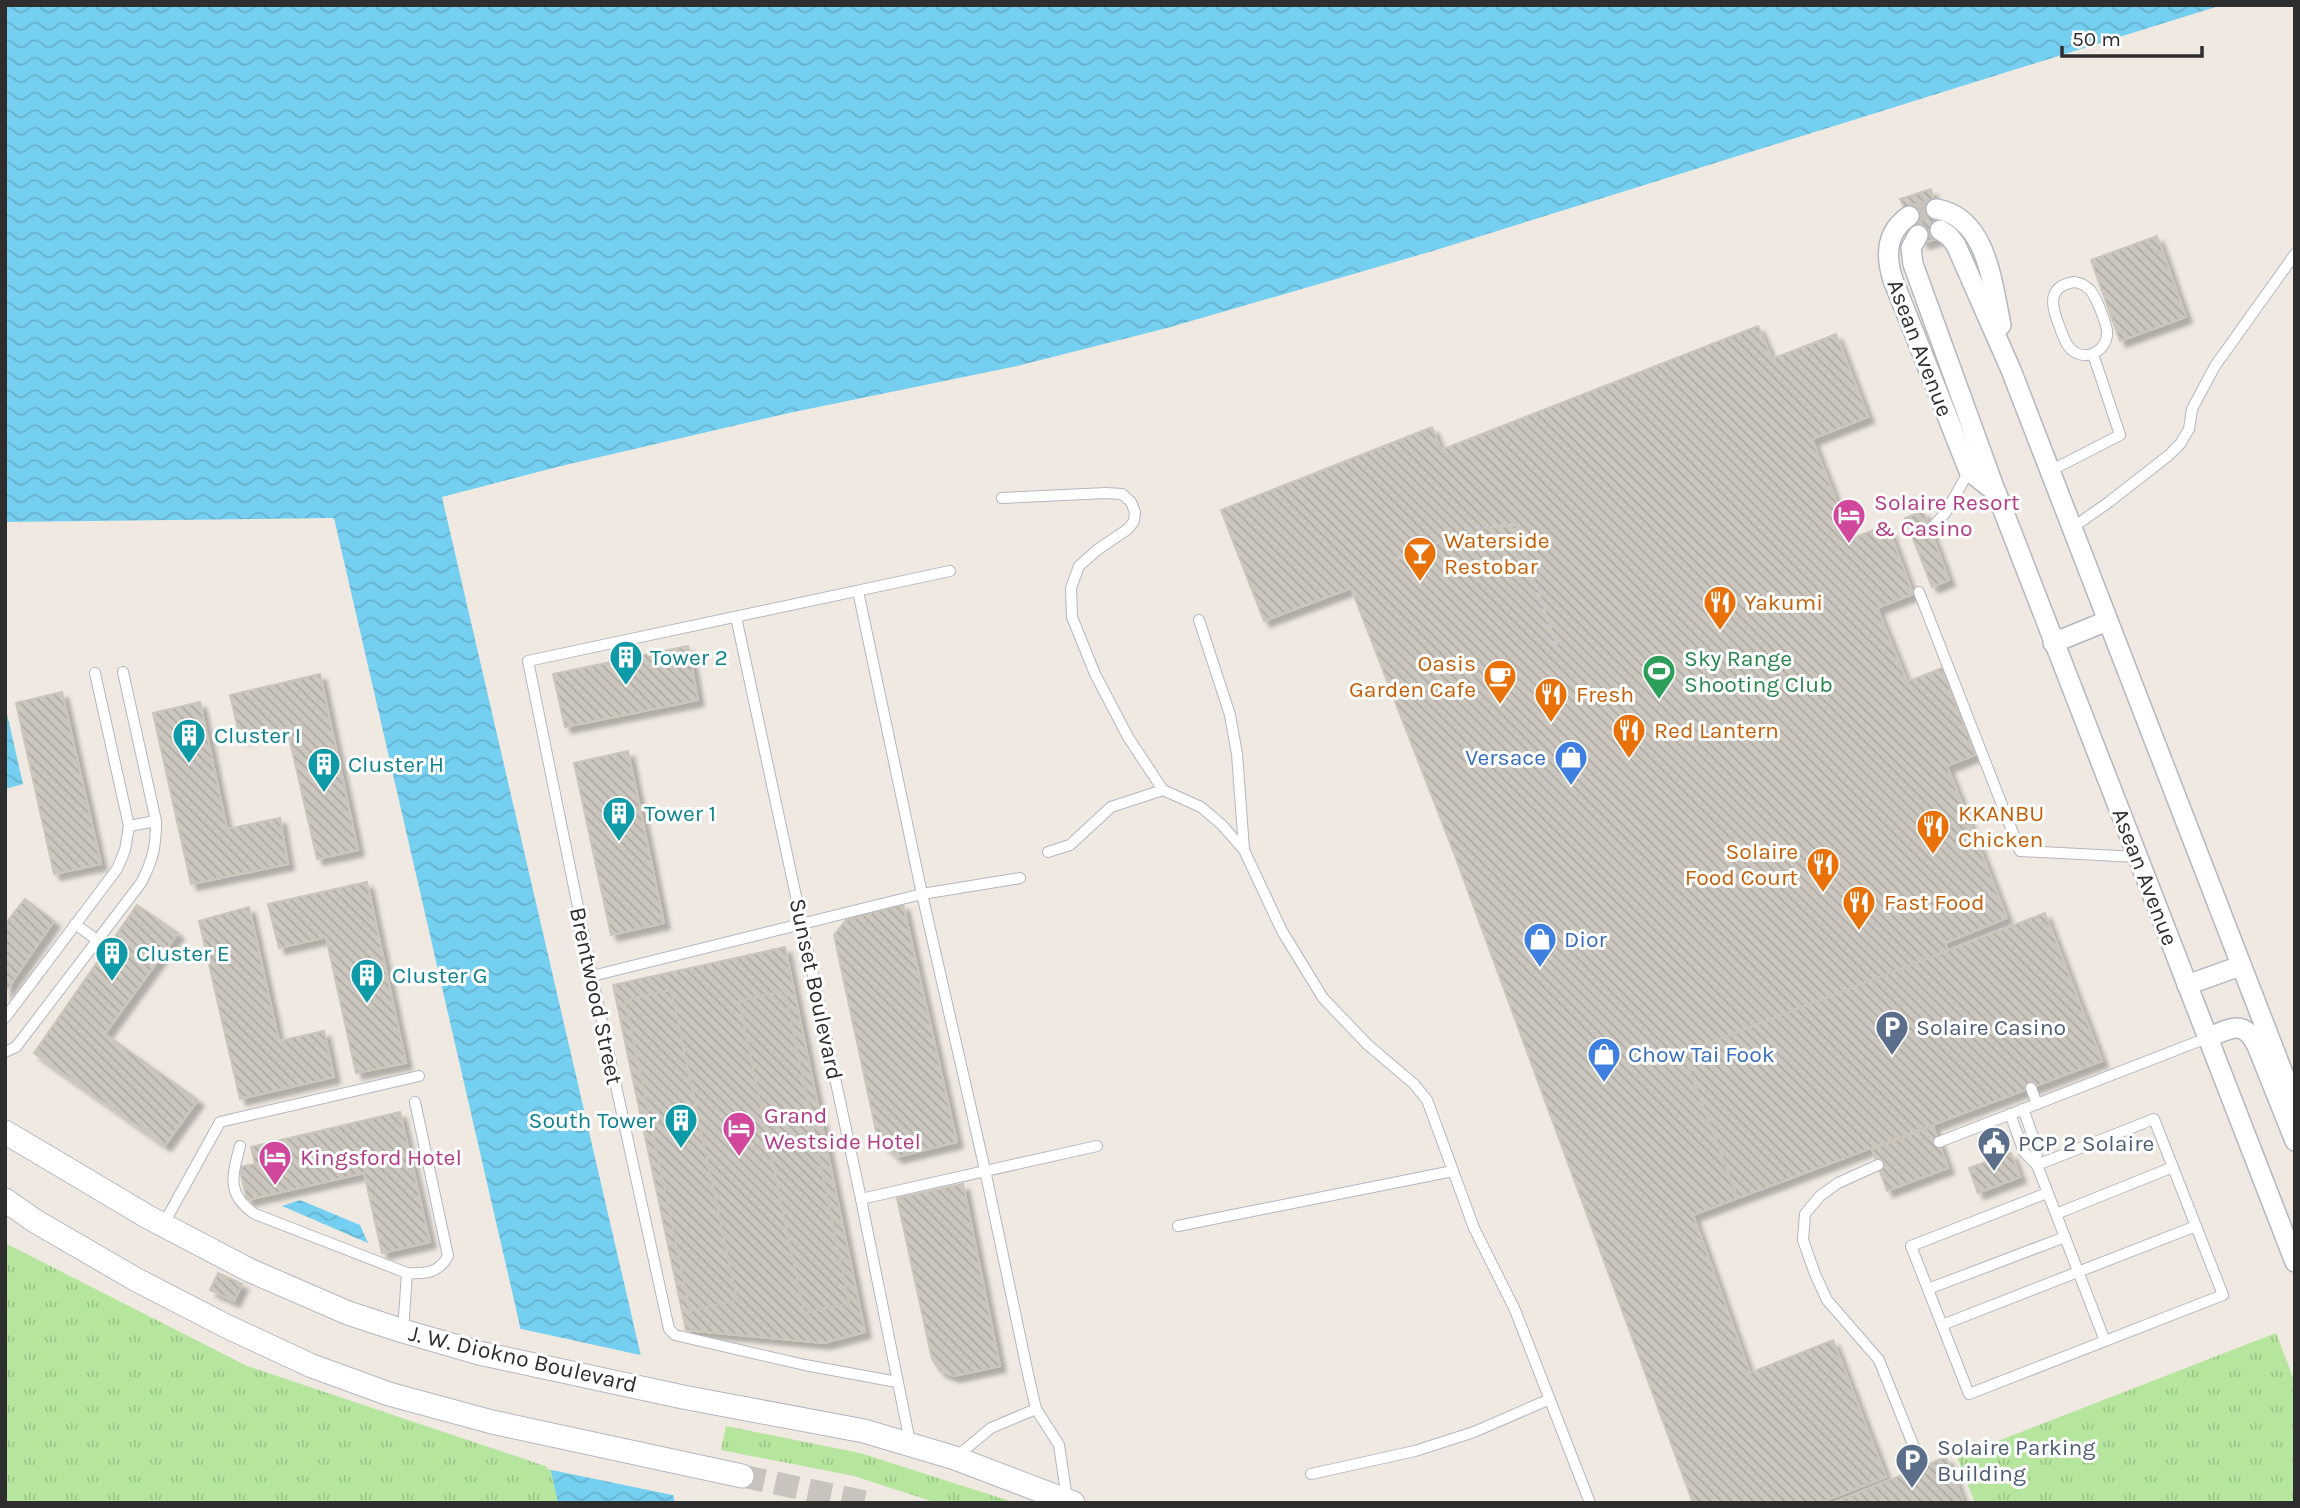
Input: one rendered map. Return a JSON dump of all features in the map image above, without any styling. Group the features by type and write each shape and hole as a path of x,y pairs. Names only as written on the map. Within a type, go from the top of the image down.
{"street":[{"path":"1938,220 1959,217 1978,242 1991,279 2011,370 2295,1104"},
{"name":"Asean Avenue","path":"1974,475 1889,269 1889,243 1898,226 1914,226 1911,248 1913,264 1996,492 2295,1262"},
{"path":"1974,475 1996,492"},
{"path":"2053,643 2107,621"},
{"path":"2187,985 2240,966"},
{"path":"2207,1038 2235,1028 2244,1028 2249,1032 2295,1141"},
{"name":"J. W. Diokno Boulevard","path":"5,1132 163,1225 249,1270 348,1313 479,1353 683,1397 864,1431 955,1458 1070,1502"},
{"path":"5,1200 35,1222 157,1291 312,1366 388,1394 492,1422 742,1476"},
{"path":"5,1222 35,1222"}],"lane":[{"path":"2071,528 2109,502 2180,444 2189,429 2192,409 2215,366 2295,254"},
{"path":"2067,283 2081,283 2092,291 2106,326 2104,345 2093,354 2079,354 2068,346 2053,311 2056,291 2067,283"},
{"path":"2050,471 2120,435 2093,354"},
{"path":"1930,530 1974,475"},
{"path":"1002,498 1106,493 1122,494 1131,502 1135,512 1134,521 1128,529 1079,566 1071,588 1072,617 1095,674 1128,737 1163,790 1200,807 1222,825 1244,850 1282,931 1323,998 1368,1045 1414,1084 1427,1100 1474,1228 1515,1310 1590,1503"},
{"path":"736,617 950,571"},
{"path":"858,591 1036,1409 1059,1445 1070,1502"},
{"path":"1919,592 2020,850 2137,857"},
{"name":"Brentwood Street","path":"736,617 527,661 592,976 669,1329 676,1335 805,1365 897,1382"},
{"name":"Sunset Boulevard","path":"736,617 861,1199 910,1444"},
{"path":"1199,620 1230,715 1237,754 1244,850"},
{"path":"5,1052 16,1047 141,883 153,860 156,821 123,672"},
{"path":"5,1018 117,869 125,850 129,827 95,673"},
{"path":"1048,852 1070,845 1111,807 1163,790"},
{"path":"129,827 156,821"},
{"path":"592,976 922,894 1020,878"},
{"path":"75,924 97,940"},
{"path":"1938,1142 2207,1038"},
{"path":"163,1225 219,1122 419,1076"},
{"path":"2031,1088 2037,1104"},
{"path":"240,1146 232,1182 234,1192 246,1208 255,1214 407,1273 425,1274 444,1264 448,1256 415,1102"},
{"path":"2023,1109 2036,1145 2037,1165 2105,1341"},
{"path":"2010,1114 2024,1152 2037,1165"},
{"path":"2037,1165 2154,1119 2223,1295 1969,1394 1911,1246 2048,1193"},
{"path":"861,1199 1097,1146"},
{"path":"1878,1165 1838,1183 1820,1196 1805,1214 1803,1240 1827,1300 1879,1360 1922,1467"},
{"path":"2056,1214 2173,1167"},
{"path":"1178,1226 1453,1171"},
{"path":"1942,1325 2196,1226"},
{"path":"1928,1289 2065,1237"},
{"path":"403,1331 407,1273"},
{"path":"1311,1474 1415,1451 1474,1432 1549,1399"},
{"path":"955,1458 991,1428 1036,1409"}],"path":[{"path":"1396,559 1477,527 1514,525 1560,655"}],"green space":[{"path":"5,1243 247,1366 551,1468 558,1503 5,1503"},
{"path":"2276,1333 2295,1383 2295,1503 1975,1503 1957,1457"},
{"path":"726,1426 860,1453 1016,1503 937,1503 854,1476 721,1450"}],"water":[{"path":"5,5 2222,5 1436,250 1167,328 1017,366 789,413 561,466 442,497 675,1503 558,1503 517,1313 334,518 5,522"},
{"path":"5,705 23,784 5,789"},
{"path":"300,1200 360,1225 368,1243 282,1206"}],"pier":[{"path":"517,1328 645,1356 677,1496 547,1469"}],"building":[{"path":"1931,189 1942,237 1923,243 1900,199"},
{"path":"2157,236 2186,317 2120,341 2091,260"},
{"path":"1758,326 1772,359 1836,334 1868,417 1812,439 1851,539 1887,525 1913,594 1877,608 1907,682 1942,668 1975,755 1947,766 2007,918 1945,943 1948,951 1683,1053 1738,1198 1693,1215 1750,1373 1833,1340 1886,1477 1819,1503 1693,1503 1454,853 1351,588 1264,621 1221,510 1432,427 1441,450"},
{"path":"1923,511 1949,580 1932,587 1905,518"},
{"name":"Tower 2","path":"688,646 698,700 565,727 553,674"},
{"name":"Cluster H","path":"320,674 358,850 317,859 287,728 240,738 230,695"},
{"path":"62,692 101,864 54,874 16,703"},
{"name":"Cluster I","path":"200,702 227,829 280,818 288,864 191,884 153,713"},
{"name":"Tower 1","path":"628,751 664,923 611,935 574,763"},
{"name":"Cluster G","path":"367,882 406,1063 356,1073 326,937 279,948 268,904"},
{"path":"25,899 54,921 5,992 5,924"},
{"path":"903,904 957,1142 897,1157 878,1140 834,935 846,920"},
{"name":"Cluster E","path":"137,905 178,933 105,1034 198,1100 165,1145 34,1053"},
{"path":"249,907 279,1041 324,1031 334,1077 240,1099 199,921"},
{"name":"Solaire Casino","path":"2045,913 2102,1061 1738,1198 1683,1053"},
{"name":"Grand Westside Hotel","path":"785,947 865,1332 824,1343 686,1330 613,985"},
{"name":"South Tower","path":"671,990 737,1300 690,1311 625,1000"},
{"path":"785,991 849,1303 804,1313 739,1001"},
{"name":"Kingsford Hotel","path":"400,1112 430,1242 382,1253 364,1173 247,1200 239,1167 255,1164 251,1147"},
{"path":"1933,1126 1948,1168 1887,1191 1872,1149"},
{"name":"PCP 2 Solaire","path":"2011,1153 2020,1177 1978,1193 1969,1168"},
{"path":"963,1184 1000,1366 954,1376 940,1371 932,1359 897,1198"},
{"path":"218,1273 242,1284 234,1301 210,1290"},
{"name":"Solaire Parking Building","path":"1946,1457 1964,1503 1833,1503 1922,1467"}],"tunnel":[{"path":"1909,216 1936,209"},
{"path":"742,1476 870,1503"}],"place":[{"name":"Solaire Resort & Casino","path":"1849,545"},
{"name":"Waterside Restobar","path":"1420,583"},
{"name":"Yakumi","path":"1720,632"},
{"name":"Tower 2","path":"626,687"},
{"name":"Sky Range Shooting Club","path":"1659,701"},
{"name":"Oasis Garden Cafe","path":"1500,706"},
{"name":"Fresh","path":"1551,724"},
{"name":"Red Lantern","path":"1629,760"},
{"name":"Cluster I","path":"189,765"},
{"name":"Versace","path":"1571,787"},
{"name":"Cluster H","path":"324,794"},
{"name":"Tower 1","path":"619,843"},
{"name":"KKANBU Chicken","path":"1933,856"},
{"name":"Solaire Food Court","path":"1823,894"},
{"name":"Fast Food","path":"1859,932"},
{"name":"Dior","path":"1540,969"},
{"name":"Cluster E","path":"112,983"},
{"name":"Cluster G","path":"367,1005"},
{"name":"Solaire Casino","path":"1892,1057"},
{"name":"Chow Tai Fook","path":"1604,1084"},
{"name":"South Tower","path":"681,1150"},
{"name":"Grand Westside Hotel","path":"739,1158"},
{"name":"PCP 2 Solaire","path":"1994,1173"},
{"name":"Kingsford Hotel","path":"275,1187"},
{"name":"Solaire Parking Building","path":"1912,1490"}]}
